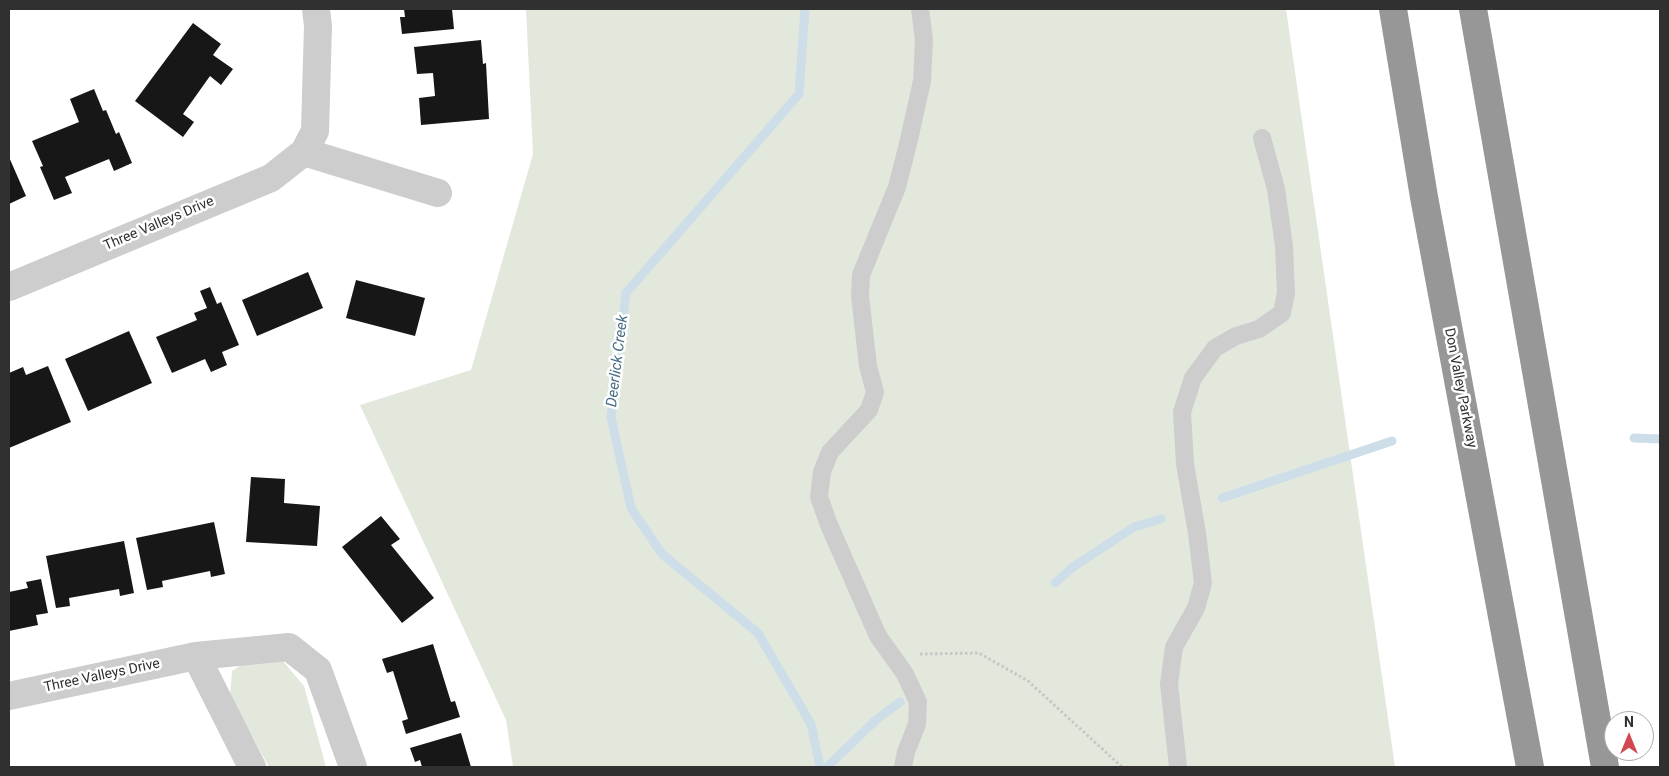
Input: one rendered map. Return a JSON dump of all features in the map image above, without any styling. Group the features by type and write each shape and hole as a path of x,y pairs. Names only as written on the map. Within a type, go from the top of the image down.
{"highway":[{"name":"Don Valley Parkway","path":"1393,9 1426,206 1530,767"},
{"path":"1473,9 1605,767"}],"street":[{"name":"Three Valleys Drive","path":"9,287 271,178 304,152 315,131 318,26 316,9"},
{"path":"304,152 438,193"},
{"name":"Three Valleys Drive","path":"9,696 196,656 289,647 318,670 353,767"},
{"path":"196,656 252,767"}],"lane":[{"path":"903,767 916,724 918,702 905,674 878,636 828,525 819,497 822,472 830,452 869,410 875,392 868,366 860,296 861,275 897,187 922,81 924,40 920,9"},
{"path":"1178,767 1169,684 1174,647 1196,608 1203,582 1197,533 1184,464 1182,412 1193,378 1215,348 1236,336 1259,330 1282,312 1286,293 1284,246 1276,189 1262,138"}],"path":[{"path":"892,654 979,653 1028,681 1122,767"}],"shaded area":[{"path":"526,9 1286,9 1395,767 513,767 506,720 360,405 471,370 533,154"},
{"path":"282,660 304,686 326,767 269,767 230,696 232,671 247,661"}],"building":[{"path":"404,9 452,9 454,29 402,34 400,17 405,17"},
{"path":"193,23 221,44 213,55 233,69 221,85 210,76 183,114 194,122 183,137 135,101"},
{"path":"481,40 483,64 486,63 489,119 421,125 419,98 435,96 433,73 417,74 414,47"},
{"path":"94,89 103,111 106,110 116,134 119,132 132,163 114,171 109,159 65,177 72,193 54,200 40,167 43,166 32,141 79,122 70,99"},
{"path":"9,157 26,196 9,204"},
{"path":"308,272 323,308 257,336 242,300"},
{"path":"356,280 425,298 415,336 346,318"},
{"path":"210,287 217,304 221,302 239,345 222,352 227,365 211,372 205,359 172,373 156,337 197,320 194,313 207,308 200,291"},
{"path":"129,331 152,383 88,411 65,359"},
{"path":"48,366 71,422 9,448 9,373 23,367 26,375"},
{"path":"251,477 285,479 284,503 320,506 317,546 246,542"},
{"path":"381,516 400,539 391,545 434,598 402,623 342,547"},
{"path":"214,522 225,574 211,577 210,571 162,581 163,587 147,590 136,538"},
{"path":"124,541 134,593 120,596 119,589 69,598 70,606 56,608 46,556"},
{"path":"41,579 48,613 36,615 38,625 9,631 9,592 28,588 26,582"},
{"path":"433,644 451,702 455,701 460,717 406,734 402,721 408,719 393,671 387,673 382,659"},
{"path":"461,733 471,767 422,767 420,760 415,762 410,748"}],"waterway":[{"name":"Deerlick Creek","path":"805,9 799,94 626,293 611,417 631,508 662,554 758,633 811,724 820,767"},
{"path":"1634,438 1660,439"},
{"path":"1222,498 1392,441"},
{"path":"1055,583 1073,567 1134,527 1161,519"},
{"path":"827,767 877,719 900,702"}]}
